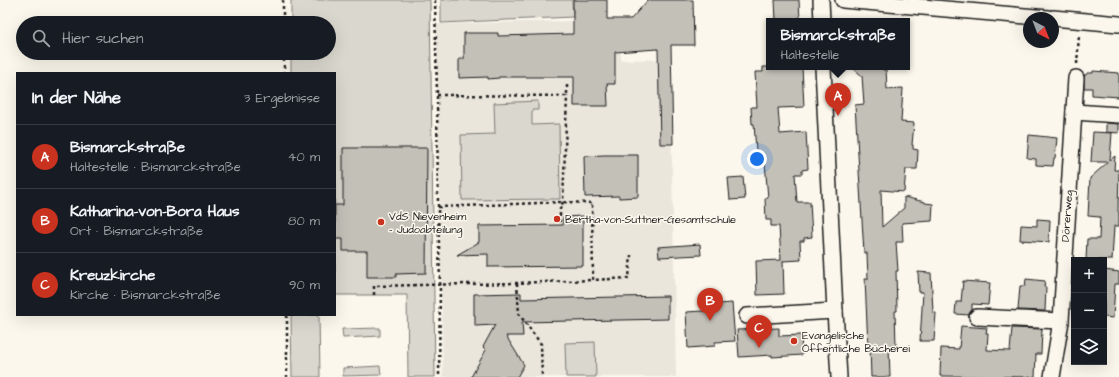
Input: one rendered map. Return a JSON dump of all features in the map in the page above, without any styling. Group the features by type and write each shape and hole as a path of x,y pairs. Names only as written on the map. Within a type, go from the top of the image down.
{"street":[{"path":"821,0 822,18"},
{"path":"843,0 1023,16"},
{"path":"1059,19 1119,24"},
{"path":"824,70 839,377"},
{"name":"Dörerweg","path":"1052,377 1061,321 1076,78"},
{"path":"1074,112 1119,115"},
{"path":"747,316 835,311"},
{"path":"977,317 1061,321"}],"path":[{"path":"283,0 283,16"},
{"path":"435,0 438,95 440,284 439,377"},
{"path":"1076,78 1080,21"},
{"path":"284,60 284,72"},
{"path":"560,222 560,209 563,202 567,83"},
{"path":"438,95 567,96"},
{"path":"438,207 563,202 592,203 593,280"},
{"path":"374,295 374,286 517,283 629,278 631,255"},
{"path":"517,283 519,314 541,344 542,377"},
{"path":"287,316 287,377"}],"shaded area":[{"path":"291,0 430,0 435,377 408,377 407,295 336,295 336,72 291,72 291,60 336,60 336,16 291,16"},
{"path":"441,0 572,0 573,17 441,23"},
{"name":"Bertha-von-Suttner-Gesamtschule","path":"620,20 621,60 670,59 676,377 443,377 436,24"},
{"path":"538,101 538,110 532,110 532,125 559,124 560,199 462,200 461,135 495,134 494,103"},
{"path":"291,316 319,316 320,377 292,377"},
{"path":"380,328 380,336 343,338 342,329"},
{"path":"595,342 596,377 566,377 565,343"},
{"path":"380,366 381,375 343,376 343,368"}],"building":[{"path":"573,0 607,0 607,19 631,19 648,0 693,0 694,45 671,45 673,144 660,144 658,49 615,52 615,84 607,84 608,106 574,106 574,77 499,77 488,79 488,77 459,78 459,59 464,59 464,33 498,33 498,36 573,34"},
{"path":"775,0 799,0 800,18 776,18"},
{"path":"763,67 766,67 766,70 802,70 804,107 778,108 780,134 806,132 808,169 802,170 802,174 795,174 797,202 810,202 812,237 804,238 804,241 800,241 801,260 783,261 784,294 757,295 756,261 781,260 779,226 771,226 771,220 766,220 765,198 768,198 765,163 757,164 754,124 752,124 751,107 757,107 755,72 763,72"},
{"path":"855,70 886,70 887,89 903,88 901,122 914,123 912,145 913,149 918,150 917,169 906,169 904,192 881,190 882,227 904,208 904,197 933,204 932,221 902,223 903,242 896,242 898,271 896,271 896,346 889,346 890,377 871,377 870,347 868,347 865,279 868,279 867,253 864,253 855,105 864,104 862,76"},
{"path":"1093,71 1119,73 1119,97 1092,95 1092,88 1084,88 1084,75 1087,73 1093,73"},
{"path":"1106,123 1119,124 1119,133 1106,132"},
{"path":"1093,132 1112,133 1110,160 1115,156 1114,170 1119,170 1119,226 1114,226 1112,260 1107,260 1107,257 1086,257 1087,239 1099,239 1100,217 1088,216 1090,178 1108,162 1091,162"},
{"path":"1029,135 1057,138 1053,166 1036,165 1036,159 1027,158"},
{"name":"VdS Nievenheim - Judoabteilung","path":"343,148 427,148 426,273 396,274 396,277 367,277 367,251 343,251 343,239 336,239 336,205 343,205"},
{"path":"638,155 638,197 585,197 584,156"},
{"path":"743,177 745,199 730,200 728,178"},
{"path":"583,216 583,266 488,267 488,254 457,255 479,242 479,226 563,225 563,217"},
{"path":"1037,219 1050,220 1049,242 1020,240 1021,225 1037,226"},
{"path":"700,244 701,255 659,257 658,247"},
{"path":"1107,270 1119,272 1119,284 1115,284 1113,318 1107,317"},
{"path":"918,272 931,273 933,312 936,313 934,341 920,341 923,292 919,292"},
{"path":"1026,279 1045,281 1045,311 1018,310 1020,286 1025,286"},
{"path":"963,281 990,283 988,305 972,304 972,310 969,315 955,314 956,302 961,302"},
{"path":"521,293 521,299 668,296 668,319 522,322 523,336 506,336 524,365 517,377 471,377 486,350 483,347 495,325 475,326 474,294"},
{"path":"732,303 735,341 715,342 715,346 688,348 686,312 719,310 719,304"},
{"path":"961,326 987,328 987,350 1010,351 1012,328 1042,329 1041,354 1036,354 1035,377 940,376 941,348 959,349"},
{"path":"779,328 779,336 801,335 802,355 739,357 737,330"}],"place":[{"name":"Bismarckstraße","path":"838,116"},
{"name":"Bertha-von-Suttner-Gesamtschule","path":"557,219"},
{"name":"VdS Nievenheim - Judoabteilung","path":"381,222"},
{"name":"Katharina-von-Bora Haus","path":"710,321"},
{"name":"Evangelische Öffentliche Bücherei","path":"794,341"},
{"name":"Kreuzkirche","path":"759,348"}]}
